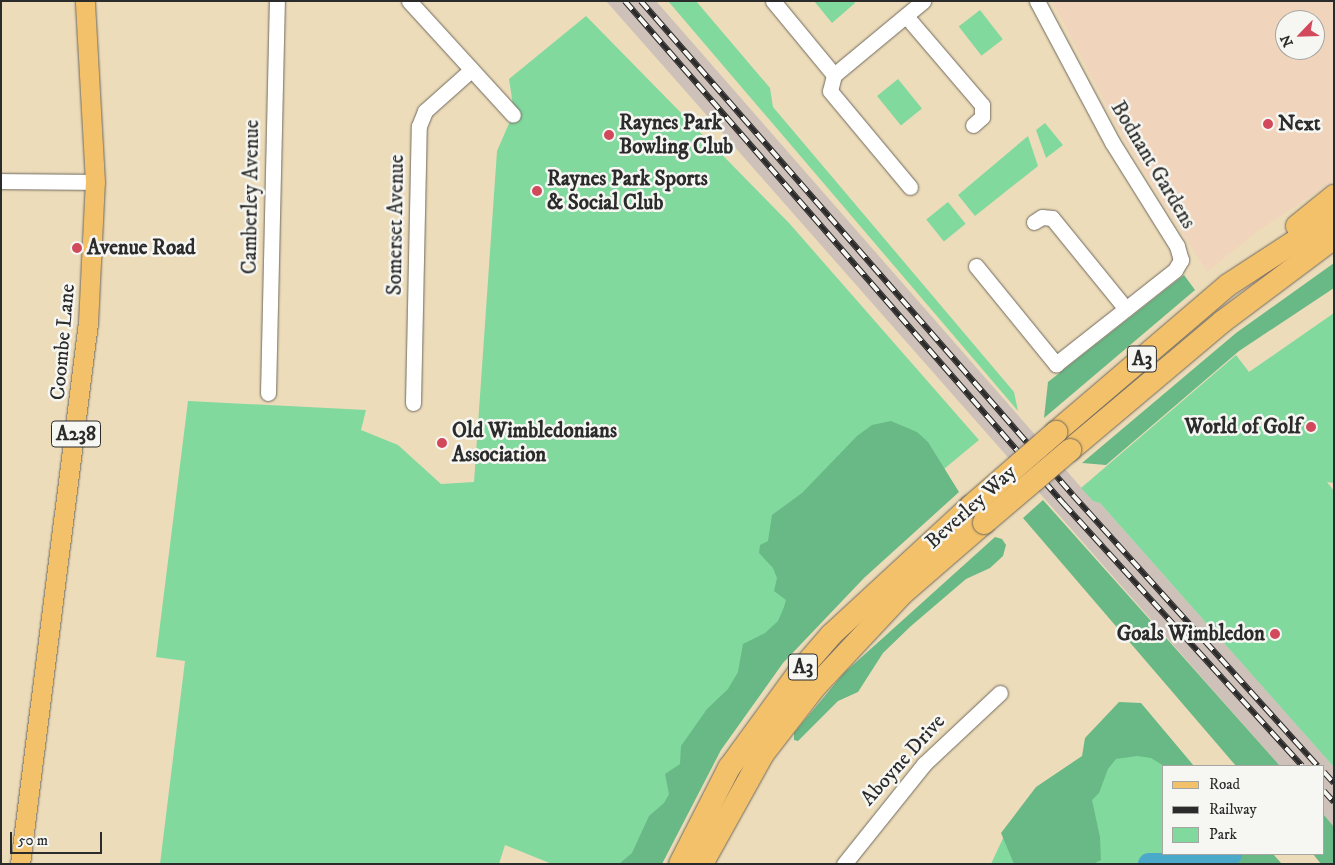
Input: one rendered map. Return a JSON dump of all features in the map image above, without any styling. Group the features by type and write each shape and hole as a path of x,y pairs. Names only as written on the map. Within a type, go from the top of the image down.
{"highway":[{"path":"1228,285 1334,196"},
{"name":"Beverley Way","path":"702,864 763,754 815,687 1056,432 1228,285 1334,216"},
{"name":"Beverley Way","path":"680,864 729,768 799,672 831,635 977,515 1070,450 1222,322 1334,238"},
{"path":"1222,322 1334,253"}],"main road":[{"name":"Coombe Lane","path":"20,864 80,404 93,240 95,182 85,1"}],"street":[{"name":"Camberley Avenue","path":"268,393 277,1"},
{"path":"409,1 513,115"},
{"path":"773,1 834,75"},
{"name":"Bodnant Gardens","path":"976,266 1056,364 1175,270 1181,260 1177,246 1112,142 1037,1"},
{"path":"910,187 830,91 834,75 906,16 918,3"},
{"path":"906,16 982,105 982,117 973,125"},
{"name":"Somerset Avenue","path":"413,404 419,126 425,111 471,70"},
{"path":"1,181 95,182"},
{"path":"1034,222 1042,217 1052,218 1126,309"},
{"name":"Aboyne Drive","path":"844,864 924,764 1000,693"}],"shaded area":[{"path":"606,1 656,1 1093,501 1100,503 1334,767 1334,827 1325,816 1325,765 1279,765"},
{"path":"1052,1 1334,1 1334,181 1258,231 1207,272 1127,145"}],"green space":[{"path":"668,1 696,1 770,88 773,107 1014,392 1018,411"},
{"path":"814,1 854,1 855,3 832,23"},
{"path":"980,10 1003,39 982,56 959,27"},
{"path":"586,16 789,223 979,440 840,555 638,864 552,864 505,845 499,864 160,864 185,661 156,657 188,401 366,410 361,430 398,445 441,484 474,482 497,151 514,112 509,79"},
{"path":"898,79 922,109 901,126 877,96"},
{"path":"1045,123 1063,145 1046,158 1036,130"},
{"path":"1028,136 1038,166 975,216 958,195"},
{"path":"948,202 966,224 944,241 926,220"},
{"path":"1334,263 1334,288 1239,351 1106,465 1082,463 1236,333"},
{"path":"1184,275 1195,290 1044,418 1048,382"},
{"name":"Goals Wimbledon","path":"1334,313 1334,483 1327,482 1334,491 1333,766 1100,503 1093,501 1081,488 1236,355 1249,372"},
{"path":"891,421 917,432 928,442 959,492 864,578 783,663 721,750 662,864 619,864 632,853 649,816 664,803 669,794 665,774 680,764 681,746 707,709 728,689 738,672 743,644 765,633 778,621 786,600 774,591 777,578 773,568 759,553 760,545 768,541 772,515 802,493 857,436 872,425"},
{"path":"1043,500 1279,765 1235,765 1023,518"},
{"path":"995,537 1002,539 1006,545 1003,556 990,568 966,579 911,626 883,653 858,692 838,701 798,741 794,740 794,733 844,673"},
{"path":"1119,702 1141,703 1193,765 1162,765 1151,758 1137,756 1116,759 1108,769 1099,793 1092,800 1100,837 1101,860 1093,864 1014,864 1001,833 1036,787 1082,756 1085,738"},
{"path":"1150,718 1164,765 1162,765 1162,855 1271,855 1279,864 991,864 1011,821"},
{"path":"1325,816 1334,827 1334,864 1321,864 1314,855 1325,855"},
{"path":"1218,855 1274,855 1282,864 1221,864"}],"waterway":[{"path":"1168,864 1225,855"},
{"path":"1149,864 1167,864"}],"railway":[{"path":"625,1 1064,504 1301,765"},
{"path":"641,1 1073,495 1317,765"},
{"path":"1325,773 1334,783"},
{"path":"1325,792 1334,802"}],"place":[{"name":"Next","path":"1268,124"},
{"name":"Raynes Park Bowling Club","path":"609,135"},
{"name":"Raynes Park Sports & Social Club","path":"537,191"},
{"name":"Avenue Road","path":"77,248"},
{"name":"World of Golf","path":"1311,427"},
{"name":"Old Wimbledonians Association","path":"442,443"},
{"name":"Goals Wimbledon","path":"1275,634"}]}
